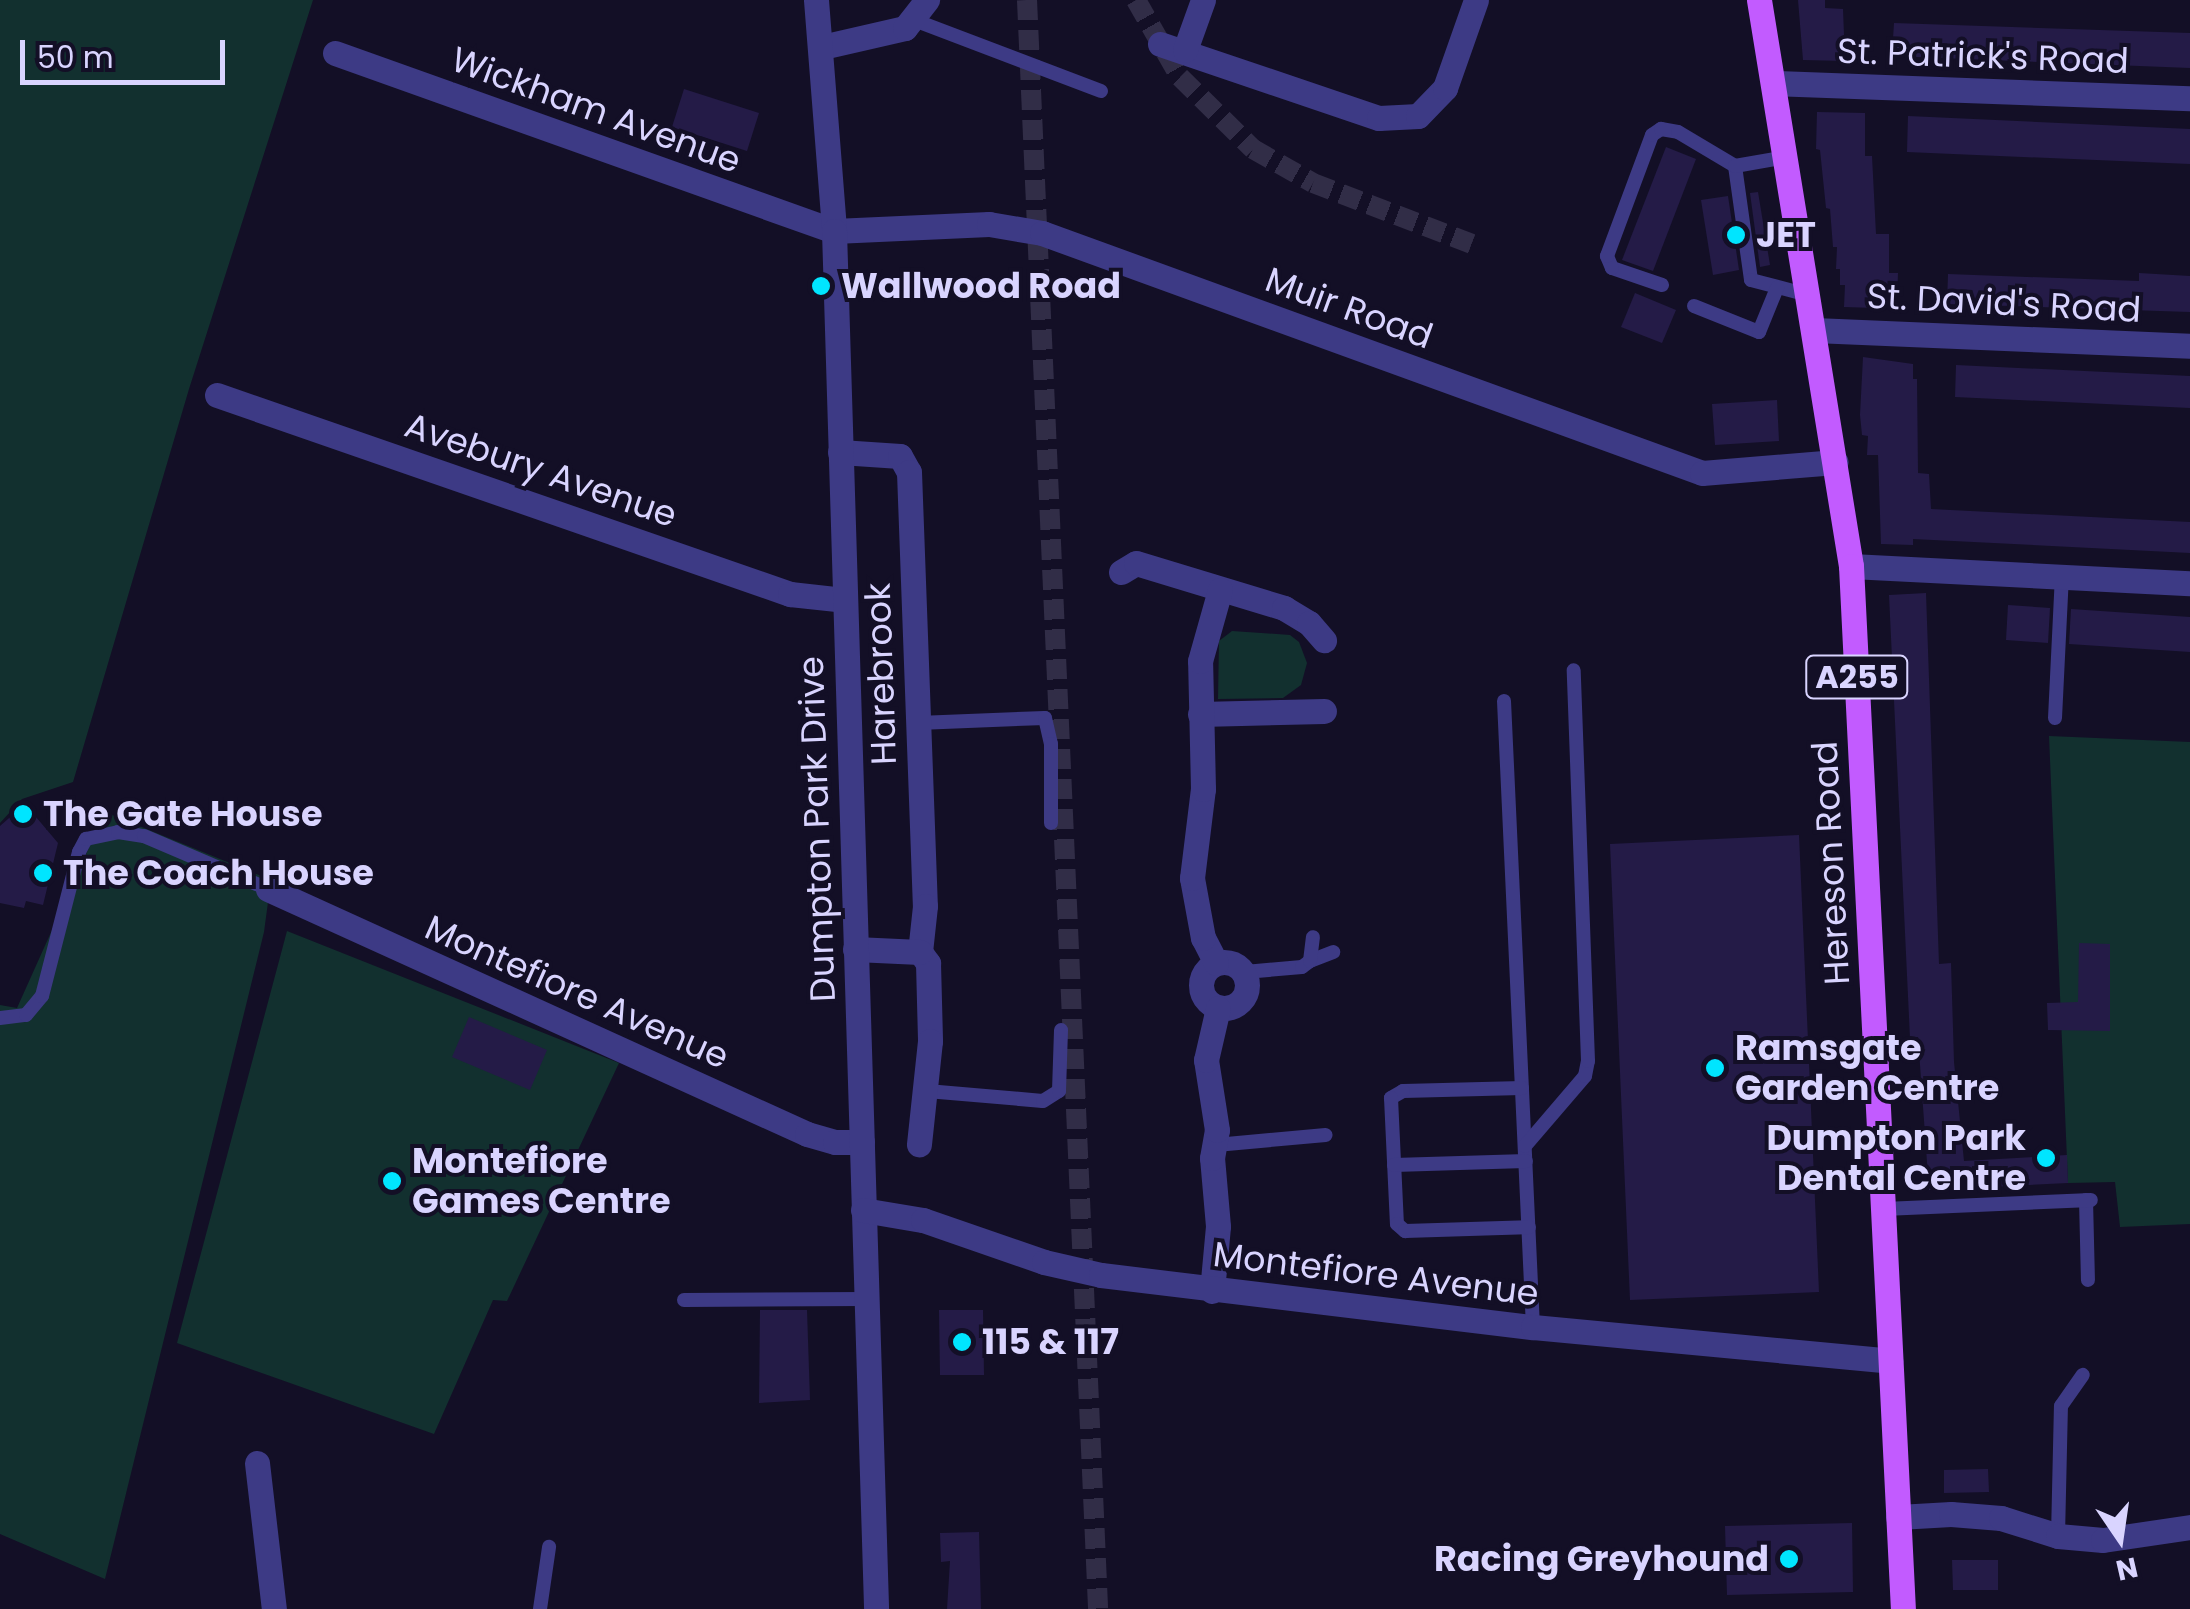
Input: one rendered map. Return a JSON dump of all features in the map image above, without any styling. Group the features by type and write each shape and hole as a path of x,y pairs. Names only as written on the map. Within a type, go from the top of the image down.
{"main road":[{"name":"Hereson Road","path":"1760,0 1851,566 1904,1609"}],"street":[{"name":"Dumpton Park Drive","path":"816,0 834,231 876,1609"},
{"path":"1203,0 1172,47 1380,118 1418,116 1445,88 1476,0"},
{"path":"822,46 885,35 920,10"},
{"name":"Wickham Avenue","path":"335,53 834,231"},
{"name":"St. Patrick's Road","path":"1774,83 2190,98"},
{"name":"Muir Road","path":"834,231 989,224 1042,234 1702,472 1836,462"},
{"name":"St. David's Road","path":"1814,330 2190,346"},
{"name":"Avebury Avenue","path":"216,395 790,594 844,600"},
{"name":"Harebrook","path":"840,452 900,456 909,472 925,906 920,952 928,963 927,1091 918,1144"},
{"path":"1121,572 1136,563 1284,608 1308,623 1324,640"},
{"path":"1851,566 2190,583"},
{"path":"1216,963 1203,938 1192,878 1203,789 1200,661 1220,590"},
{"path":"1200,714 1324,711"},
{"name":"Montefiore Avenue","path":"268,890 807,1134 835,1142 862,1142"},
{"path":"855,949 920,952"},
{"path":"1216,963 1232,963 1245,972 1246,996 1234,1007 1218,1008 1206,1000 1200,986 1205,972 1216,963"},
{"path":"1212,1290 1218,1226 1212,1158 1216,1145 1206,1060 1218,1008"},
{"name":"Montefiore Avenue","path":"863,1210 923,1220 1073,1269 1212,1290 1534,1327 1890,1361"},
{"path":"258,1463 274,1609"},
{"path":"1898,1517 1951,1514 2000,1518 2058,1536 2103,1540 2190,1527"}],"lane":[{"path":"920,10 1101,91"},
{"path":"1662,286 1612,268 1607,256 1652,135 1661,129 1678,132 1735,166 1788,157"},
{"path":"1735,166 1750,280 1809,295"},
{"path":"1694,306 1759,332 1777,288"},
{"path":"2055,718 2062,577"},
{"path":"1394,1165 1526,1153 1585,1076 1588,1061 1574,670"},
{"path":"1504,701 1534,1327"},
{"path":"918,724 1045,718 1052,744 1051,823"},
{"path":"0,1018 26,1015 42,996 79,852 86,840 118,832 144,836 268,890"},
{"path":"1310,960 1313,937"},
{"path":"1245,972 1302,967 1334,952"},
{"path":"927,1091 1043,1101 1059,1091 1060,1030"},
{"path":"1522,1088 1403,1091 1391,1098 1394,1165 1397,1224 1405,1231 1529,1227"},
{"path":"1216,1145 1326,1136"},
{"path":"1884,1210 2089,1200 2088,1280"},
{"path":"684,1300 866,1299"},
{"path":"2058,1536 2061,1406 2083,1375"},
{"path":"540,1609 549,1547"}],"green space":[{"path":"0,0 313,0 189,389 73,782 22,799 0,823"},
{"path":"1232,631 1290,635 1299,642 1307,663 1301,685 1283,698 1218,699 1219,641"},
{"path":"2049,736 2190,742 2190,1224 2120,1227 2115,1182 2068,1183"},
{"path":"105,812 271,880 264,932 105,1579 0,1534 0,1005 17,1008"},
{"name":"Montefiore Games Centre","path":"287,931 619,1063 507,1301 493,1300 434,1434 177,1343"}],"building":[{"path":"1798,0 1825,0 1825,8 1843,9 1845,61 1803,60"},
{"path":"1894,23 2190,33 2190,68 1892,56"},
{"path":"684,89 759,113 747,151 672,127"},
{"path":"1817,112 1865,113 1865,156 1872,156 1876,234 1889,234 1889,273 1898,273 1897,300 1877,299 1876,308 1844,307 1845,285 1840,285 1840,269 1836,269 1837,247 1833,247 1820,150 1816,149"},
{"path":"1908,116 2190,129 2190,164 1907,152"},
{"path":"1666,147 1696,159 1653,271 1622,260"},
{"path":"1758,192 1770,265 1760,267 1750,193"},
{"path":"1728,196 1739,270 1713,275 1701,200"},
{"path":"2139,273 2190,276 2190,312 1947,304 1948,274 2139,281"},
{"path":"1635,293 1676,310 1662,343 1621,327"},
{"path":"1863,357 1913,364 1913,379 1917,379 1918,473 1929,474 1931,509 2190,522 2190,553 1913,539 1913,545 1881,544 1878,455 1867,455 1868,436 1862,435 1860,415"},
{"path":"1956,365 2190,376 2190,408 1955,397"},
{"path":"1777,400 1779,441 1715,445 1712,404"},
{"path":"1926,593 1939,964 1951,963 1954,1062 1964,1161 2067,1155 2068,1183 1929,1190 1918,1037 1910,1038 1889,595"},
{"path":"2008,605 2050,608 2048,643 2006,640"},
{"path":"2071,609 2190,617 2190,652 2069,644"},
{"path":"25,804 58,843 43,905 26,901 24,908 0,903 0,826"},
{"name":"Ramsgate Garden Centre","path":"1799,835 1819,1292 1630,1300 1610,844"},
{"path":"2079,943 2110,944 2110,1031 2048,1030 2047,1003 2078,1002"},
{"path":"469,1017 547,1050 530,1090 452,1057"},
{"path":"760,1310 807,1310 810,1400 759,1403"},
{"name":"115 & 117","path":"939,1310 983,1310 984,1375 940,1375"},
{"path":"1988,1469 1989,1492 1944,1493 1944,1470"},
{"name":"Racing Greyhound","path":"1852,1523 1853,1592 1727,1595 1725,1526"},
{"path":"979,1532 981,1609 947,1609 950,1561 941,1562 940,1533"},
{"path":"1952,1560 1998,1560 1998,1590 1953,1590"}],"tunnel":[{"path":"1027,0 1098,1609"},
{"path":"1136,0 1180,77 1253,149 1313,183 1472,244"}],"place":[{"name":"JET","path":"1736,235"},
{"name":"Wallwood Road","path":"821,286"},
{"name":"The Gate House","path":"23,814"},
{"name":"The Coach House","path":"43,873"},
{"name":"Ramsgate Garden Centre","path":"1715,1068"},
{"name":"Dumpton Park Dental Centre","path":"2046,1158"},
{"name":"Montefiore Games Centre","path":"392,1181"},
{"name":"115 & 117","path":"962,1342"},
{"name":"Racing Greyhound","path":"1789,1559"}]}
